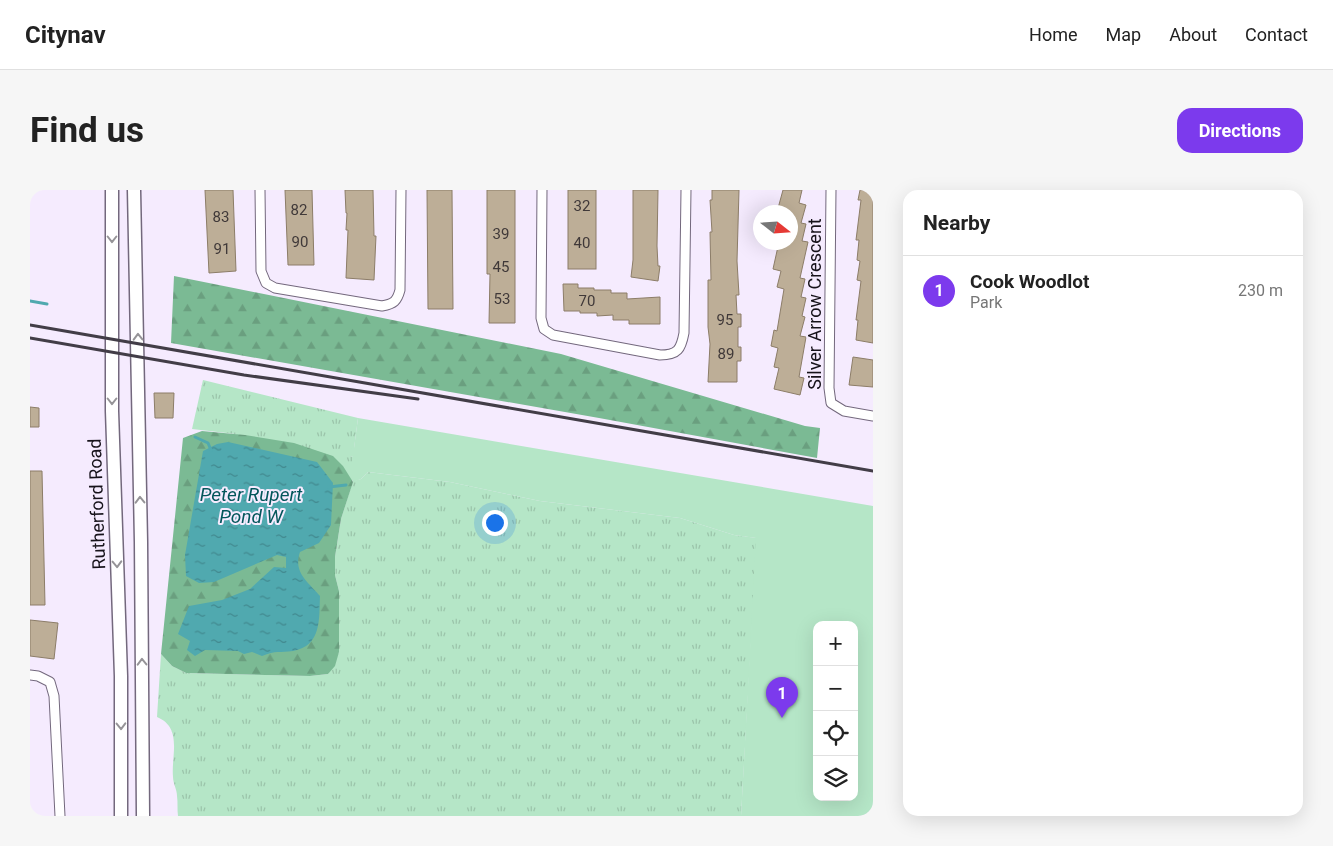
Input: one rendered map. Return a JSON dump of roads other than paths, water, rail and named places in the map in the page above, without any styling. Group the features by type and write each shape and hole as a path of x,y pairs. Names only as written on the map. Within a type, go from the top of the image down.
{"main road":[{"name":"Rutherford Road","path":"112,190 112,411 121,676 121,816"},
{"path":"134,190 140,502 142,816"}],"street":[{"path":"260,190 261,271 266,282 275,288 382,306 392,304 397,300 400,290 401,190"},
{"path":"542,190 541,318 544,328 553,335 660,355 672,355 681,347 684,333 686,190"},
{"name":"Silver Arrow Crescent","path":"831,190 829,388 831,403 844,411 873,416"},
{"path":"30,675 38,676 50,682 54,696 60,816"}],"water":[{"name":"Peter Rupert Pond W","path":"228,442 317,462 333,483 331,525 319,543 300,552 298,559 302,576 320,596 317,630 309,643 302,648 262,656 252,652 244,654 238,651 205,650 195,656 187,650 190,641 178,634 189,606 222,600 250,589 274,567 286,568 286,557 277,555 214,582 199,583 186,576 185,555 203,451 217,444"}],"waterway":[{"path":"30,301 47,304"},
{"path":"195,437 208,443 211,450"},
{"path":"329,487 346,485"}],"railway":[{"path":"30,325 873,471"},
{"path":"30,338 244,375 418,399"}],"place":[{"name":"Cook Woodlot","path":"782,718"}]}
